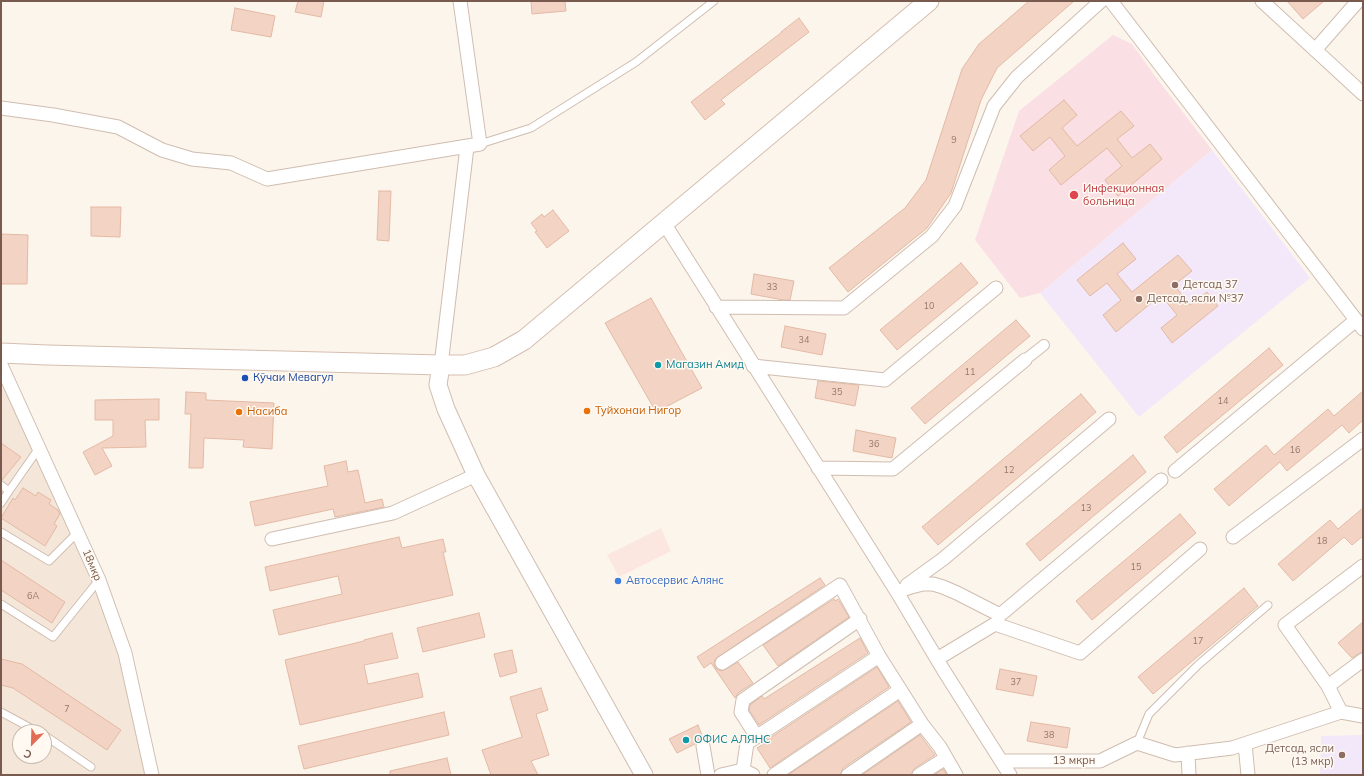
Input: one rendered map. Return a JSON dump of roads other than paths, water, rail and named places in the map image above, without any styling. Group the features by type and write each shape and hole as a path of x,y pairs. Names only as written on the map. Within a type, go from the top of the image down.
{"main road":[{"path":"1,353 47,356 441,365 465,365 494,357 524,340 929,1"}],"street":[{"path":"1,108 53,115 118,127 162,150 192,159 231,163 267,179 480,144 460,1"},
{"path":"716,306 844,308 932,236 955,206 994,106 1016,77 1101,1"},
{"path":"1111,1 1360,324 1175,471"},
{"path":"1262,1 1363,94"},
{"path":"1315,50 1358,1"},
{"path":"466,147 438,385 446,409 476,475 644,775"},
{"path":"664,223 897,592 1010,775"},
{"path":"754,366 885,380 996,288"},
{"path":"818,468 893,470 1044,345"},
{"name":"18мкр","path":"1,365 99,580 125,653 152,775"},
{"path":"897,592 943,559 1109,419"},
{"path":"1233,537 1363,439"},
{"path":"272,540 393,514 476,475"},
{"path":"897,592 911,586 933,584 957,592 1000,615 1161,480"},
{"path":"937,659 995,624 1080,653 1200,549"},
{"path":"1341,712 1328,686 1285,626 1363,566"},
{"path":"722,663 840,585 879,656 956,775"},
{"path":"757,736 741,712 743,700 860,620"},
{"path":"721,775 748,773 747,743 879,656"},
{"path":"1328,686 1363,660"},
{"path":"774,775 900,690"},
{"path":"1137,743 1175,755 1232,748 1341,712 1363,716"},
{"path":"848,775 922,724"},
{"name":"13 мкрн","path":"1002,761 1100,761 1137,743"},
{"path":"1245,744 1248,775"},
{"path":"703,746 708,775"},
{"path":"1188,753 1189,775"},
{"path":"919,775 946,758"}],"lane":[{"path":"480,144 531,128 636,62 714,1"},
{"path":"1,503 39,447"},
{"path":"1,485 9,490"},
{"path":"1,532 49,561 78,532"},
{"path":"1,604 52,637 99,580"},
{"path":"1137,743 1149,714 1198,665 1268,606"},
{"path":"1,712 23,724"},
{"path":"52,741 91,767"}],"place":[{"name":"Инфекционная больница","path":"1074,195"},
{"name":"Детсад 37","path":"1175,285"},
{"name":"Детсад, ясли №37","path":"1139,299"},
{"name":"Магазин Амид","path":"658,365"},
{"name":"Кӯчаи Мевагул","path":"245,378"},
{"name":"Туйхонаи Нигор","path":"587,411"},
{"name":"Насиба","path":"239,412"},
{"name":"Автосервис Алянс","path":"618,581"},
{"name":"ОФИС АЛЯНС","path":"686,740"},
{"name":"Детсад, ясли (13 мкр)","path":"1342,755"}]}
